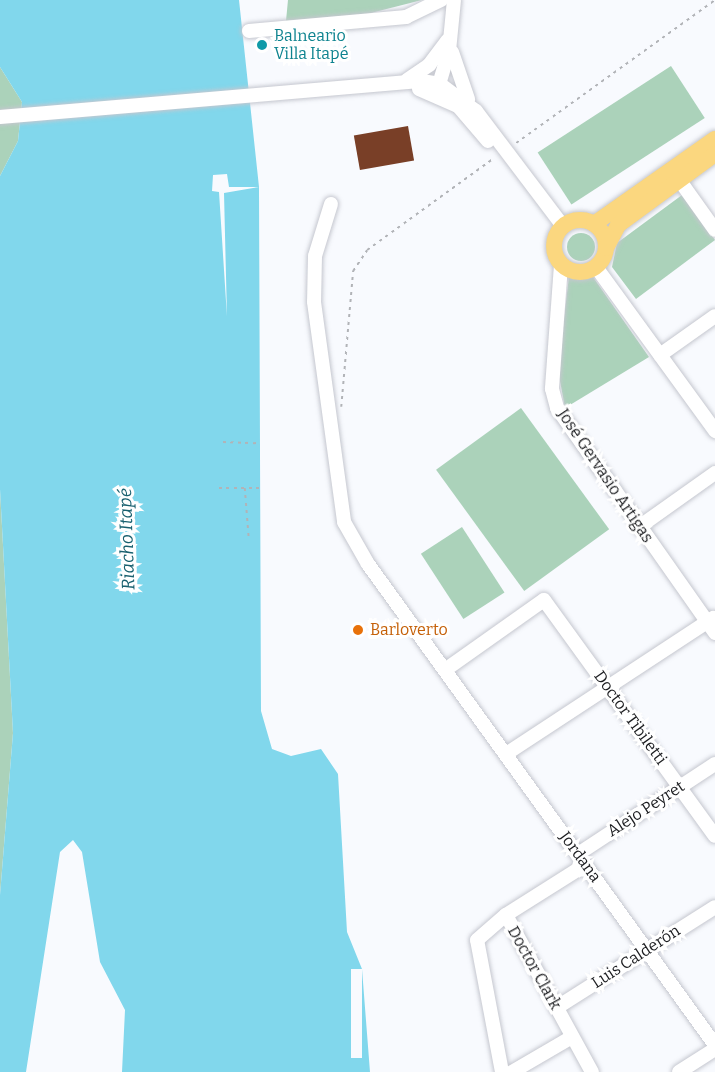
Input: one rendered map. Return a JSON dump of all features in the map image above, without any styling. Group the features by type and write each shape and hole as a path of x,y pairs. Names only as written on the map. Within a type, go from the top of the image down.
{"main road":[{"path":"715,139 594,224 578,220 560,229 554,249 561,265 582,272 596,267 618,225 715,154"},
{"path":"594,224 606,248"}],"street":[{"path":"249,31 405,17 441,0"},
{"path":"438,89 451,39 454,0"},
{"path":"397,84 429,65 451,39"},
{"path":"451,39 456,75 477,113 502,153 560,229"},
{"path":"0,117 299,94 397,84 438,89 477,113"},
{"path":"438,89 458,106 502,153"},
{"path":"680,181 715,230"},
{"name":"Jordana","path":"331,204 315,256 314,302 344,522 445,670 715,1047"},
{"name":"José Gervasio Artigas","path":"561,265 552,378 557,408 639,526 713,624"},
{"path":"596,267 715,431"},
{"path":"660,355 715,316"},
{"path":"639,526 715,473"},
{"name":"Doctor Tibiletti","path":"445,670 544,600 715,836"},
{"path":"506,754 608,687 713,624"},
{"name":"Alejo Peyret","path":"581,859 715,764"},
{"name":"Doctor Clark","path":"581,859 506,915 592,1072"},
{"name":"Luis Calderón","path":"556,1008 715,907"},
{"path":"502,1072 477,940 506,915"},
{"path":"512,1072 572,1037"},
{"path":"679,1072 715,1047"}],"path":[{"path":"340,416 353,271 367,250 715,0"},
{"path":"223,442 259,443"},
{"path":"219,488 259,488"},
{"path":"245,488 249,539"}],"green space":[{"path":"288,0 422,0 367,14 286,21"},
{"path":"671,66 705,118 571,205 538,153"},
{"path":"0,67 22,102 18,141 0,176"},
{"path":"682,195 715,240 636,299 612,267 617,243"},
{"path":"581,233 591,237 595,247 591,257 581,261 571,257 567,247 571,237"},
{"path":"569,276 593,277 649,357 565,408 558,370"},
{"path":"521,408 609,529 524,591 436,470"},
{"path":"0,489 13,733 0,895"},
{"path":"462,527 504,592 463,619 421,554"}],"water":[{"name":"Riacho Itapé","path":"0,0 239,0 259,187 261,711 272,749 291,756 321,749 338,774 347,932 362,969 370,1072 122,1072 125,1010 100,962 82,852 73,840 60,852 26,1072 0,1072 0,895 13,733 0,489 0,176 18,141 22,102 0,67"}],"pier":[{"path":"227,174 229,187 259,187 224,193 227,317 219,192 212,191 213,175"},
{"path":"351,969 362,969 362,1058 351,1058"}],"building":[{"path":"408,126 414,160 360,170 354,136"}],"place":[{"name":"Balneario Villa Itapé","path":"262,45"},
{"name":"Barloverto","path":"358,630"}]}
